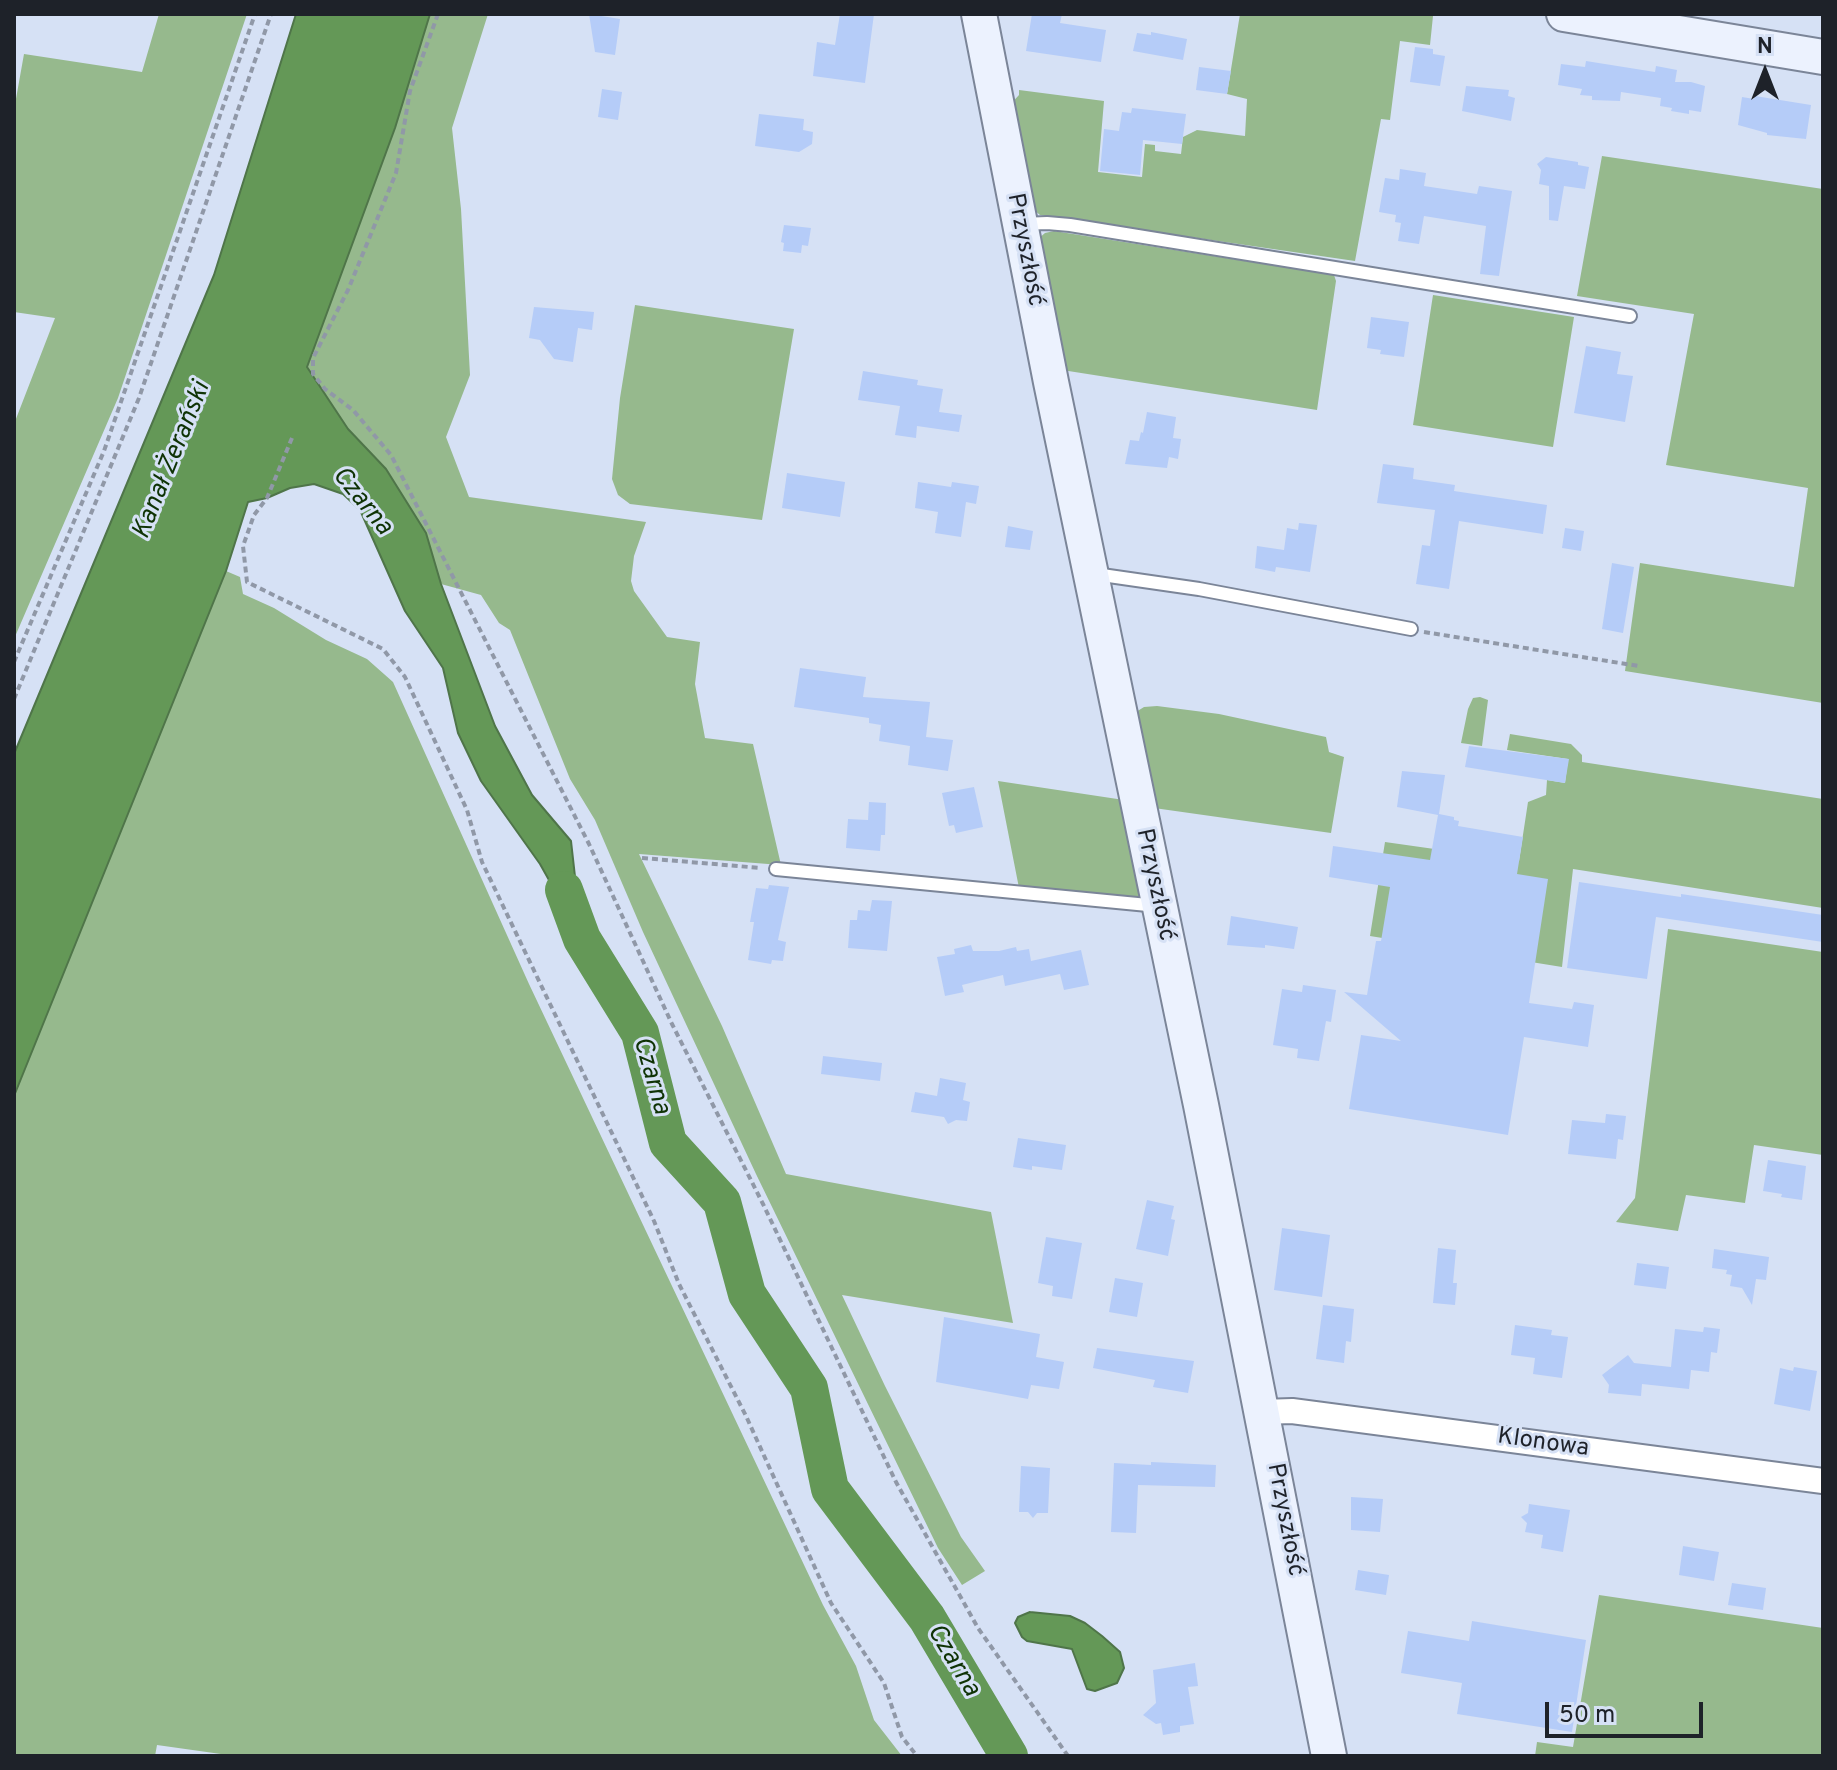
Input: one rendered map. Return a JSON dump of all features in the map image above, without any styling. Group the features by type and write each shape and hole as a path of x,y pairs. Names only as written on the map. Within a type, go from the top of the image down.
{"street":[{"name":"Przyszłość","path":"979,14 1329,1756"},
{"path":"1564,14 1823,57"},
{"name":"Klonowa","path":"1262,1412 1292,1411 1823,1481"}],"lane":[{"path":"1019,225 1070,225 1630,316"},
{"path":"1092,574 1199,589 1411,629"},
{"path":"776,869 1158,906"}],"path":[{"path":"14,662 104,451 255,14"},
{"path":"14,699 139,398 271,14"},
{"path":"438,14 410,91 396,173 348,290 313,358 313,374 325,389 353,410 391,455 589,844 672,1024 763,1204 896,1482 978,1628 1068,1756"},
{"path":"292,438 267,498 254,515 243,546 247,582 383,649 405,677 467,810 482,862 654,1221 679,1284 746,1416 831,1603 884,1683 902,1737 917,1756"},
{"path":"1411,629 1639,666"},
{"path":"642,858 776,869"}],"shaded area":[{"path":"159,14 247,14 118,398 14,639 14,424 55,318 14,312 14,110 24,54 142,72"},
{"path":"430,14 488,14 452,128 461,209 470,375 446,437 469,497 646,522 634,556 631,581 634,591 667,637 700,642 695,684 705,738 753,744 781,865 639,854 722,1026 786,1174 991,1212 1013,1323 842,1295 961,1537 985,1571 962,1585 938,1548 756,1174 643,932 595,820 570,779 510,630 499,623 481,595 441,584 426,533 386,469 348,429 307,367 395,128"},
{"path":"1240,14 1433,16 1430,45 1400,41 1390,120 1381,119 1355,261 1040,215 1027,204 1007,108 1019,95 1019,90 1104,101 1098,172 1142,177 1145,144 1155,145 1155,151 1181,154 1183,137 1197,130 1245,136 1247,99 1227,94"},
{"path":"1602,156 1823,189 1823,703 1625,671 1640,563 1794,587 1808,488 1666,465 1694,314 1577,296"},
{"path":"1054,231 1334,275 1336,281 1317,410 1062,370 1038,239"},
{"path":"1433,295 1574,317 1553,447 1413,425"},
{"path":"635,305 794,329 762,520 630,504 618,495 612,479 620,398"},
{"path":"226,571 240,577 243,594 367,659 393,682 529,984 823,1605 856,1666 874,1720 902,1756 235,1756 157,1745 155,1756 14,1756 14,1096"},
{"path":"1473,698 1488,700 1482,746 1461,743 1468,709"},
{"path":"1144,707 1219,714 1326,737 1329,752 1344,757 1331,833 1154,808 1136,712"},
{"path":"1510,734 1571,744 1582,755 1582,762 1823,799 1823,908 1573,869 1562,967 1370,936 1385,842 1519,861 1528,802 1546,795 1547,780 1565,783 1568,759 1507,750"},
{"path":"998,781 1124,800 1143,898 1019,888"},
{"path":"1668,929 1823,952 1823,1155 1754,1145 1745,1203 1686,1195 1678,1231 1616,1222 1635,1198"},
{"path":"1599,1595 1823,1628 1823,1756 1535,1756 1537,1742 1573,1747"}],"water":[{"name":"Kanał Żerański","path":"296,14 430,14 395,128 307,367 348,429 386,469 426,533 441,584 495,726 532,795 571,841 582,939 540,864 481,781 458,733 443,668 405,611 360,510 343,494 314,484 290,488 248,502 226,571 14,1096 14,754 214,275"},
{"path":"1030,1612 1070,1616 1102,1636 1120,1652 1124,1668 1117,1683 1095,1691 1087,1689 1072,1649 1027,1641 1022,1637 1015,1623 1018,1617"}],"building":[{"path":"589,14 620,19 615,55 595,52"},
{"path":"840,14 874,14 865,83 813,76 817,42 835,45"},
{"path":"1032,14 1062,14 1060,23 1106,30 1101,62 1026,51"},
{"path":"1151,32 1187,39 1183,60 1133,51 1137,33 1151,35"},
{"path":"1415,47 1433,49 1433,54 1445,56 1440,86 1410,82"},
{"path":"1586,61 1655,72 1656,66 1677,70 1675,82 1705,86 1701,112 1671,111 1672,108 1660,106 1661,98 1621,92 1620,101 1592,100 1592,96 1580,95 1582,89 1558,85 1561,64 1585,67"},
{"path":"1199,67 1231,71 1227,94 1196,90"},
{"path":"1466,86 1509,90 1508,96 1515,98 1511,121 1462,111"},
{"path":"602,89 622,92 618,120 598,117"},
{"path":"1755,96 1811,105 1806,139 1767,135 1738,125 1742,97 1754,99"},
{"path":"1132,108 1186,114 1182,144 1143,140 1140,175 1100,171 1104,129 1119,131 1122,112 1131,113"},
{"path":"759,114 804,119 803,130 813,132 812,144 799,152 755,146"},
{"path":"1546,157 1589,167 1585,189 1564,186 1558,221 1549,220 1549,186 1539,184 1541,170 1537,164"},
{"path":"1400,169 1426,173 1424,186 1477,194 1479,186 1512,191 1499,276 1480,274 1486,226 1424,216 1419,244 1398,241 1401,223 1395,222 1396,215 1379,212 1385,178 1399,180"},
{"path":"784,225 811,228 808,246 802,245 801,253 783,251"},
{"path":"534,307 594,312 592,330 578,328 573,362 554,359 540,340 529,338"},
{"path":"1371,317 1409,322 1404,357 1380,354 1381,350 1367,348"},
{"path":"1586,346 1621,352 1617,374 1633,376 1625,422 1574,413"},
{"path":"863,371 918,380 917,385 943,389 939,412 962,415 959,432 917,426 916,438 895,435 900,406 858,400"},
{"path":"1147,412 1176,417 1173,438 1181,439 1178,459 1169,457 1167,468 1125,464 1130,440 1139,441"},
{"path":"1383,464 1414,468 1413,479 1455,485 1454,491 1547,505 1543,534 1459,521 1449,589 1416,584 1422,545 1430,546 1435,510 1377,503"},
{"path":"787,473 845,482 840,517 782,508"},
{"path":"918,482 951,487 952,482 979,486 976,504 966,502 961,537 935,533 938,512 915,508"},
{"path":"1299,523 1317,525 1310,572 1276,567 1275,572 1255,568 1257,546 1284,550 1287,528 1298,530"},
{"path":"1008,526 1033,531 1030,550 1005,547"},
{"path":"1565,528 1584,531 1581,551 1562,548"},
{"path":"1612,563 1634,567 1623,633 1602,629"},
{"path":"800,668 866,677 863,697 930,702 926,737 953,740 948,771 908,765 910,746 879,741 881,725 869,723 869,718 794,707"},
{"path":"1469,746 1569,759 1565,783 1465,767"},
{"path":"1402,771 1445,775 1439,814 1454,817 1459,821 1458,826 1523,837 1517,874 1548,879 1529,1003 1572,1009 1574,1002 1594,1005 1588,1047 1524,1037 1508,1135 1349,1109 1361,1035 1401,1041 1344,992 1367,995 1376,941 1381,941 1390,887 1329,877 1333,846 1430,860 1438,815 1397,807"},
{"path":"974,787 983,827 956,833 954,825 949,826 942,793"},
{"path":"869,802 886,803 885,835 881,835 880,851 846,848 848,819 868,820"},
{"path":"1579,882 1823,915 1823,942 1656,917 1647,979 1567,968"},
{"path":"769,885 789,887 778,940 786,942 783,961 772,960 771,964 748,960 756,888 768,889"},
{"path":"872,900 892,901 887,951 848,948 850,920 857,920 858,910 870,911"},
{"path":"1231,916 1298,927 1294,949 1227,945"},
{"path":"971,945 973,951 999,951 1016,947 1017,951 1029,949 1031,961 1081,950 1089,985 1064,990 1060,974 1005,986 1003,975 962,985 964,992 945,996 937,957 955,954 954,949"},
{"path":"1303,985 1336,990 1331,1022 1326,1021 1319,1061 1297,1058 1298,1049 1273,1045 1282,989 1302,992"},
{"path":"823,1056 882,1063 880,1081 821,1074"},
{"path":"940,1078 966,1083 963,1100 970,1102 967,1121 956,1120 948,1124 944,1117 911,1112 915,1092 937,1096"},
{"path":"1606,1114 1626,1116 1623,1140 1618,1139 1616,1159 1568,1154 1572,1120 1605,1123"},
{"path":"1018,1138 1066,1145 1062,1170 1013,1167"},
{"path":"1768,1160 1806,1166 1802,1200 1763,1191"},
{"path":"1147,1200 1174,1206 1171,1219 1175,1220 1168,1256 1136,1249"},
{"path":"1282,1228 1330,1235 1322,1297 1274,1290"},
{"path":"1046,1237 1082,1243 1072,1299 1052,1296 1053,1286 1038,1283"},
{"path":"1438,1248 1456,1250 1455,1305 1433,1303"},
{"path":"1714,1249 1769,1257 1766,1280 1756,1279 1752,1305 1742,1288 1730,1286 1732,1275 1726,1274 1727,1270 1712,1268"},
{"path":"1637,1263 1669,1267 1666,1289 1634,1285"},
{"path":"1115,1278 1143,1283 1137,1317 1109,1312"},
{"path":"1323,1305 1354,1309 1351,1342 1346,1341 1344,1363 1316,1359"},
{"path":"944,1317 1040,1334 1036,1357 1064,1362 1059,1389 1031,1385 1028,1399 936,1382"},
{"path":"1515,1325 1552,1330 1551,1335 1568,1337 1562,1378 1533,1374 1535,1358 1511,1355"},
{"path":"1704,1327 1720,1329 1717,1353 1711,1352 1709,1372 1691,1370 1689,1389 1642,1384 1641,1396 1608,1393 1609,1385 1602,1375 1628,1355 1634,1363 1671,1367 1675,1329 1703,1332"},
{"path":"1097,1348 1194,1361 1188,1393 1153,1387 1155,1380 1093,1368"},
{"path":"1794,1367 1817,1371 1810,1411 1774,1404 1780,1368 1793,1371"},
{"path":"1151,1462 1216,1465 1215,1487 1138,1485 1136,1533 1111,1532 1114,1463 1151,1465"},
{"path":"1021,1466 1050,1468 1048,1513 1037,1513 1033,1518 1028,1512 1019,1512"},
{"path":"1351,1497 1383,1499 1380,1532 1351,1530"},
{"path":"1529,1504 1570,1510 1563,1552 1541,1548 1543,1535 1525,1532 1527,1523 1521,1517 1528,1513"},
{"path":"1683,1546 1719,1552 1714,1581 1679,1575"},
{"path":"1358,1570 1389,1575 1386,1595 1355,1590"},
{"path":"1732,1583 1766,1588 1763,1610 1728,1605"},
{"path":"1472,1621 1586,1640 1572,1732 1457,1714 1462,1683 1401,1673 1408,1631 1469,1641"},
{"path":"1195,1663 1198,1686 1188,1687 1194,1724 1180,1726 1180,1732 1163,1735 1161,1723 1156,1724 1143,1715 1156,1703 1153,1670"}],"waterway":[{"name":"Czarna","path":"564,890 582,939 640,1033 668,1143 722,1202 747,1294 809,1388 830,1489 927,1618 1009,1756"}]}
